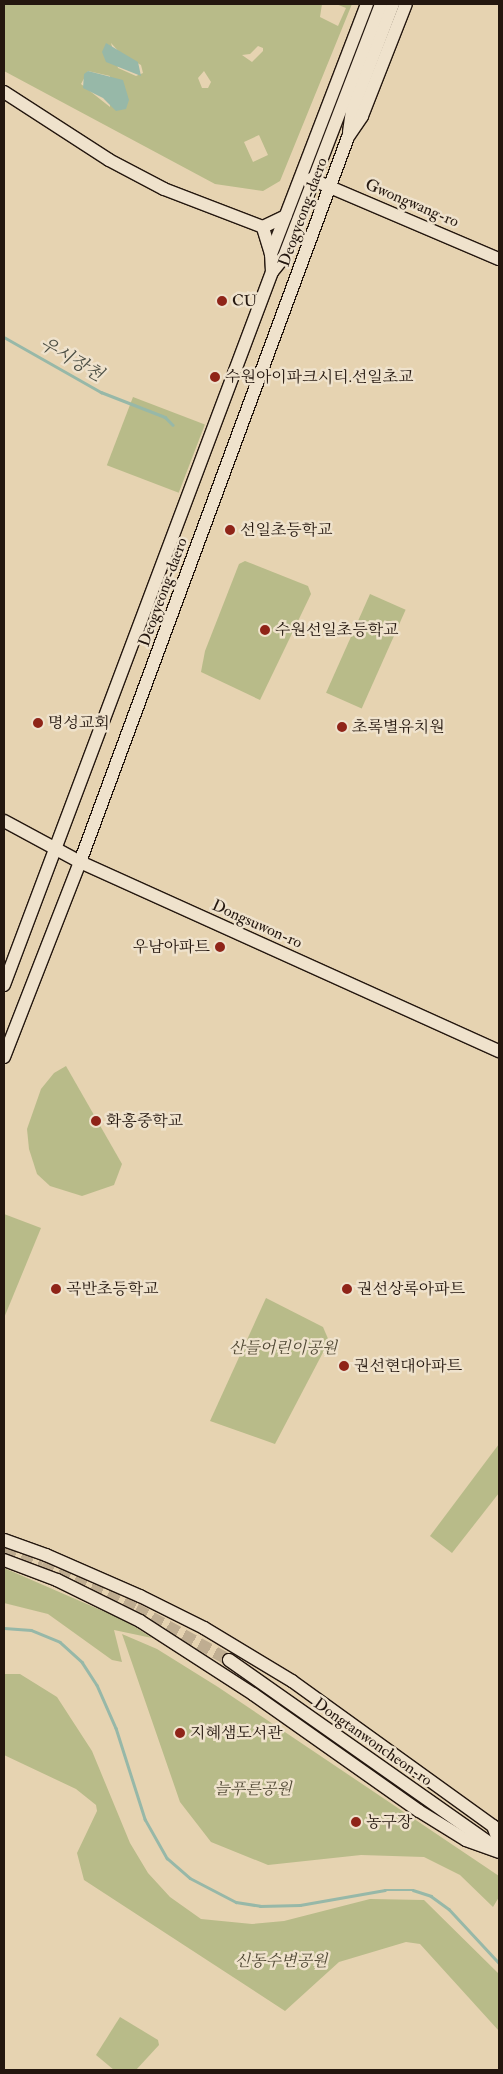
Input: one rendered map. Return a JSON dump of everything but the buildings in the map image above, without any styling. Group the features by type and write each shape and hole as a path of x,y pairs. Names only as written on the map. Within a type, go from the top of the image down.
{"main road":[{"name":"Deogyeong-daero","path":"272,272 272,254 367,4"},
{"name":"Deogyeong-daero","path":"4,985 57,850 143,608 272,272 284,257 311,180 381,4"},
{"name":"Deogyeong-daero","path":"4,1057 80,862 331,187 348,136 352,111 393,4"},
{"name":"Deogyeong-daero","path":"348,136 362,116 406,4"},
{"path":"4,92 109,160 164,189 263,227 286,216"},
{"name":"Gwongwang-ro","path":"311,180 499,259"},
{"path":"263,227 272,254"},
{"name":"Dongsuwon-ro","path":"4,821 80,862 499,1050"},
{"path":"4,1540 46,1555 148,1600 204,1628 292,1681 493,1826 499,1842"},
{"path":"4,1560 57,1580 140,1621 253,1694 419,1811 466,1840 499,1851"},
{"name":"Dongtanwoncheon-ro","path":"229,1660 499,1851"}],"green space":[{"path":"4,4 322,4 320,17 338,26 346,8 336,4 352,4 280,181 263,191 215,184 4,71","holes":["111,43 121,54 141,65 143,73 136,76 118,68","258,46 263,48 263,51 252,62 242,55 250,54","88,71 110,76 110,107 81,84","204,71 211,82 208,88 202,88 198,78","259,135 268,155 253,162 244,142"]},
{"path":"133,397 205,425 179,493 107,465"},
{"path":"245,561 308,586 311,594 260,700 201,672 205,651 239,564"},
{"path":"370,594 406,610 362,709 326,693"},
{"path":"66,1066 122,1164 114,1185 82,1196 50,1186 37,1174 29,1149 27,1129 41,1089 54,1073"},
{"path":"4,1214 41,1228 4,1318"},
{"name":"산들어린이공원","path":"266,1298 323,1327 329,1341 275,1444 210,1421"},
{"path":"499,1444 499,1493 452,1553 430,1536"},
{"path":"4,1568 126,1621 152,1638 114,1630 122,1662 112,1660 48,1614 4,1603"},
{"name":"늘푸른공원","path":"122,1634 157,1649 218,1687 499,1876 499,1897 493,1907 460,1875 424,1857 361,1855 268,1865 211,1842 180,1802"},
{"name":"신동수변공원","path":"4,1674 20,1674 57,1697 92,1751 130,1843 148,1873 170,1897 201,1919 252,1924 284,1921 370,1899 424,1900 499,1974 499,2031 420,1944 406,1942 339,1962 285,2011 84,1880 77,1853 97,1811 96,1805 76,1789 4,1755"},
{"path":"120,2017 158,2040 159,2045 136,2070 114,2070 96,2055"}],"shaded area":[{"path":"106,43 138,62 141,76 106,62 102,52"},
{"path":"88,71 123,80 129,100 126,109 116,111 103,98 83,88 84,74"}],"waterway":[{"name":"우시장천","path":"4,337 101,392 165,417 173,425"},
{"path":"4,1628 31,1630 60,1642 82,1662 97,1685 116,1728 145,1819 167,1858 190,1878 236,1902 260,1906 300,1905 385,1890 413,1890 431,1896 449,1909 499,1963"}],"tunnel":[{"path":"4,1552 42,1565 136,1609 229,1660"}],"place":[{"name":"CU","path":"222,301"},
{"name":"수원아이파크시티.선일초교","path":"215,377"},
{"name":"선일초등학교","path":"230,530"},
{"name":"수원선일초등학교","path":"265,630"},
{"name":"명성교회","path":"38,723"},
{"name":"초록별유치원","path":"342,727"},
{"name":"우남아파트","path":"220,947"},
{"name":"화홍중학교","path":"96,1121"},
{"name":"곡반초등학교","path":"56,1289"},
{"name":"권선상록아파트","path":"347,1289"},
{"name":"권선현대아파트","path":"344,1366"},
{"name":"지혜샘도서관","path":"180,1733"},
{"name":"농구장","path":"356,1822"}]}
